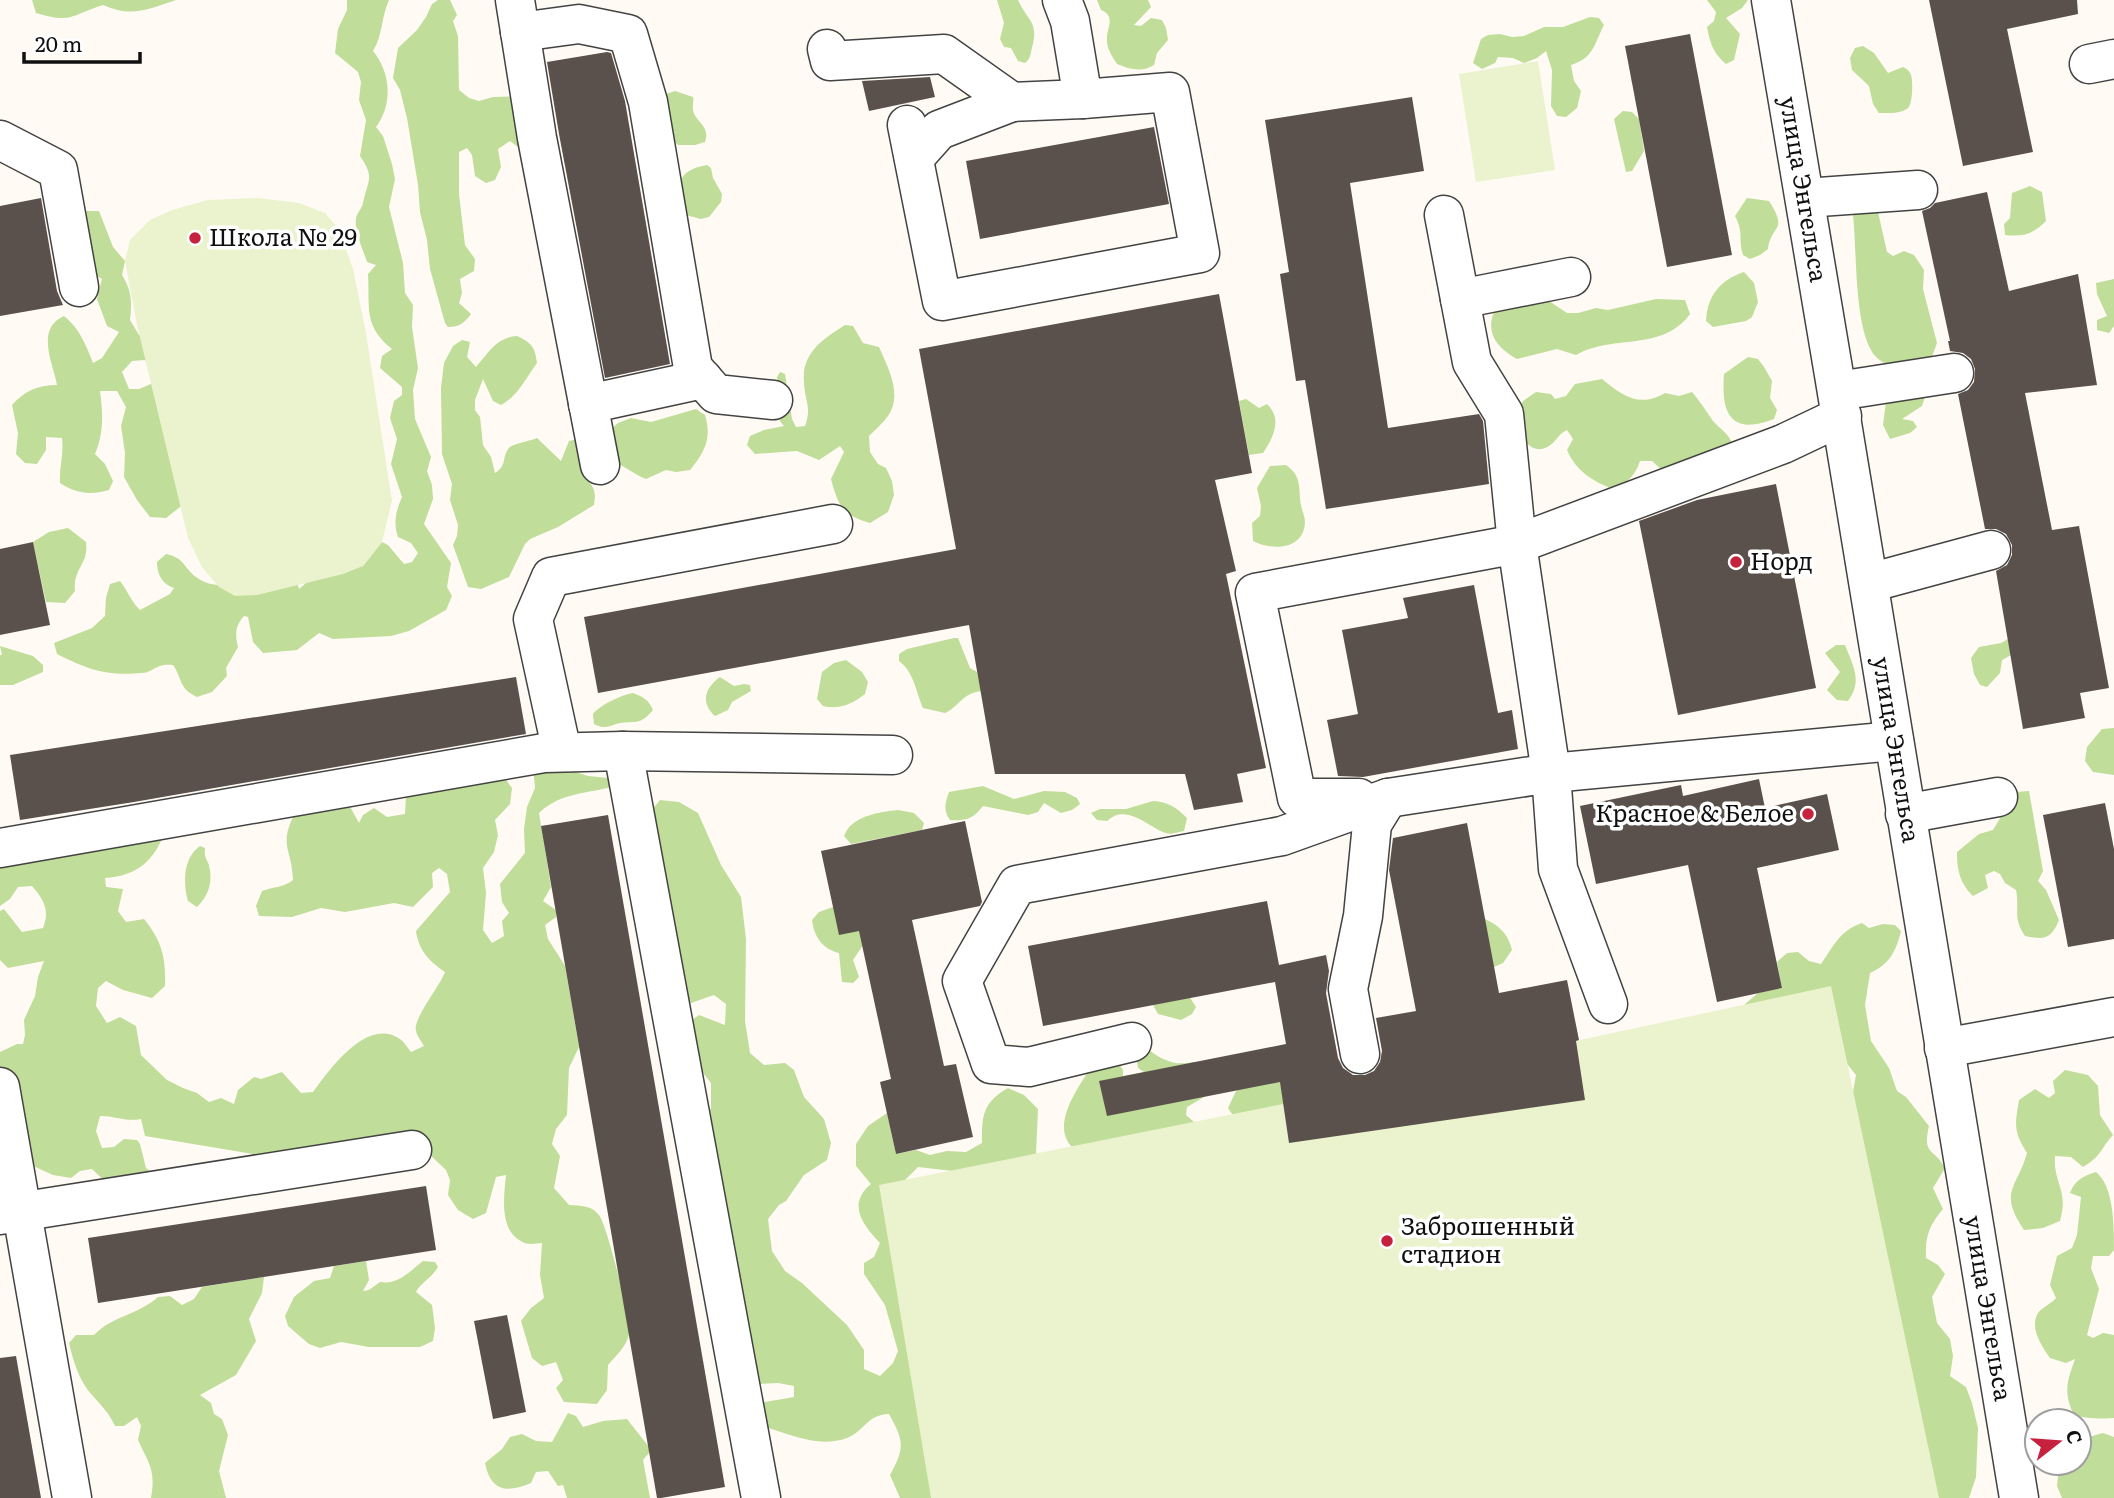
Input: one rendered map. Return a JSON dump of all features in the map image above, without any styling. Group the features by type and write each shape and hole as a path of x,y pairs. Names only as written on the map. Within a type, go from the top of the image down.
{"street":[{"path":"1062,0 1070,21 1083,99"},
{"name":"улица Энгельса","path":"1771,0 1840,403 1905,814 2019,1498"},
{"path":"600,465 559,256 518,16 628,34 648,102 693,368 716,394 773,400"},
{"path":"827,49 830,61 944,54 1012,102"},
{"path":"1170,92 1200,253 942,301 911,142 1012,102 1083,99 1170,92"},
{"path":"0,140 58,170 79,287"},
{"path":"1805,198 1918,190"},
{"path":"1444,215 1472,362 1504,414 1517,544 1551,773 1558,869 1608,1004"},
{"path":"1460,299 1571,276"},
{"path":"1894,741 1551,773 1388,798 1297,798 1255,593 1517,544 1783,444 1840,403 1954,373"},
{"path":"588,404 704,379"},
{"path":"562,752 533,619 551,577 832,524"},
{"path":"1869,583 1991,550"},
{"path":"623,751 761,1498"},
{"path":"0,848 533,755 623,751 893,755"},
{"path":"1905,814 1998,797"},
{"path":"1132,1042 1029,1066 991,1064 962,981 1017,885 1282,836 1388,798"},
{"path":"1360,1054 1348,989 1363,916 1372,824 1388,798"},
{"path":"1944,1048 2114,1017"},
{"path":"0,1087 11,1212 72,1498"},
{"path":"11,1212 412,1150"}],"green space":[{"path":"32,0 176,0 131,12 103,5 77,15 57,18 36,13"},
{"path":"347,0 389,0 379,39 373,51 383,69 388,89 385,109 376,127 383,136 392,164 395,179 389,207 403,263 405,293 413,305 412,327 418,368 413,390 415,419 431,457 427,471 433,499 424,524 451,563 447,587 452,596 446,610 409,631 391,636 333,639 319,633 297,650 263,653 253,642 248,617 244,616 237,627 238,647 226,668 227,676 212,692 197,697 184,687 173,665 162,665 146,672 129,674 107,673 79,664 57,654 54,643 92,628 105,616 110,584 120,581 140,610 170,594 174,588 163,581 157,566 157,562 166,554 180,560 196,577 217,585 244,583 294,572 299,589 306,583 363,566 382,542 388,545 404,564 412,562 418,553 411,543 398,537 396,532 396,517 402,497 391,464 397,439 390,418 394,401 402,395 402,387 380,368 382,356 392,349 372,324 368,274 376,265 367,262 356,229 356,218 369,174 360,156 366,120 359,100 361,82 358,72 335,53 338,29 347,10"},
{"path":"438,0 450,0 457,15 453,21 458,36 459,90 469,98 479,101 493,97 530,96 530,147 518,147 510,141 498,149 501,167 495,180 486,183 475,176 472,155 467,148 459,152 459,194 465,245 475,259 474,271 460,279 462,293 459,303 471,314 461,324 448,327 430,269 407,118 400,90 393,78 398,48 417,30 432,4"},
{"path":"997,0 1018,0 1031,22 1034,39 1030,56 1025,63 1018,61 1011,48 1004,47 1000,39 1004,23"},
{"path":"1097,0 1148,0 1151,7 1134,25 1141,26 1151,18 1162,20 1168,40 1157,53 1154,65 1140,70 1117,64 1107,44 1110,19 1101,10"},
{"path":"1707,0 1748,0 1742,8 1726,18 1740,34 1734,60 1726,64 1715,52 1709,38 1707,27 1714,21 1716,12"},
{"path":"1590,17 1599,18 1604,25 1589,54 1571,65 1574,81 1581,91 1577,108 1566,117 1557,116 1551,106 1552,70 1546,51 1524,63 1513,58 1498,57 1495,63 1482,69 1473,63 1481,39 1488,35 1524,36 1544,27 1563,27"},
{"path":"1863,46 1874,53 1888,73 1903,67 1907,69 1912,78 1911,102 1908,108 1898,112 1879,113 1873,104 1869,86 1852,70 1850,58 1855,48"},
{"path":"1538,61 1555,170 1476,182 1459,74"},
{"path":"675,91 693,97 694,114 706,132 705,142 678,145 670,138 666,94"},
{"path":"1623,111 1632,112 1639,119 1644,151 1632,171 1626,172 1614,119"},
{"path":"707,165 711,168 722,194 721,202 709,217 701,219 678,213 679,187 684,175"},
{"path":"2030,186 2042,192 2046,221 2028,234 2005,235 2004,224 2010,218 2012,193"},
{"path":"258,198 299,203 325,213 338,228 353,269 366,333 392,501 382,542 363,566 343,574 257,595 235,596 219,587 202,567 188,538 137,325 125,261 130,240 150,220 172,210 208,200"},
{"path":"1747,198 1769,201 1778,218 1768,249 1750,259 1743,255 1735,216"},
{"path":"1859,206 1878,212 1887,252 1893,256 1904,251 1914,255 1924,270 1923,289 1937,343 1930,362 1897,368 1882,362 1871,350 1862,321 1857,284 1853,215"},
{"path":"86,211 99,211 113,247 125,261 122,275 130,297 130,320 139,335 153,340 157,378 145,360 132,361 122,372 129,389 139,389 151,384 160,388 186,493 180,507 166,518 150,517 124,477 125,453 121,426 126,407 117,391 100,391 102,423 95,454 105,464 113,481 109,490 84,492 60,483 62,438 46,437 46,450 37,464 25,463 16,454 18,433 12,405 32,390 57,385 48,347 50,329 55,322 64,316 70,321 82,338 93,363 102,358 119,332 107,326 97,299 102,279 93,274 88,256 91,243 82,235 80,219"},
{"path":"1744,272 1754,283 1758,302 1752,317 1746,321 1713,327 1706,321 1712,297 1722,284"},
{"path":"2114,279 2114,326 2109,333 2097,330 2097,320 2107,316 2097,294 2096,283"},
{"path":"1546,299 1567,313 1596,308 1608,310 1656,299 1685,300 1690,314 1679,326 1652,338 1605,345 1576,355 1557,349 1517,359 1502,348 1493,336 1491,321 1498,304"},
{"path":"845,325 853,326 863,343 879,347 890,372 894,390 888,416 869,436 870,452 878,464 886,468 894,495 888,512 870,523 847,512 836,496 831,479 844,452 840,446 819,460 797,451 755,454 747,445 750,436 784,426 777,409 777,377 780,372 785,374 792,419 796,427 805,426 808,409 804,383 806,363 815,348"},
{"path":"517,336 532,346 537,363 517,392 501,405 493,401 483,379 475,400 483,445 491,457 495,473 502,467 509,448 514,445 537,438 561,461 569,441 578,439 587,465 584,477 594,490 594,505 558,527 530,539 509,577 481,589 468,587 453,545 458,525 450,500 452,484 442,454 441,388 444,363 453,346 462,340 470,342 467,357 476,367 498,343"},
{"path":"1748,357 1758,359 1772,381 1770,398 1777,410 1774,419 1747,425 1731,418 1724,400 1723,388 1724,374"},
{"path":"1602,379 1624,395 1639,400 1665,393 1679,396 1692,392 1732,443 1666,474 1652,461 1640,461 1630,478 1614,489 1592,479 1575,464 1567,450 1573,439 1567,430 1542,449 1536,449 1526,442 1515,417 1523,401 1536,392 1551,394 1555,399 1566,396 1575,384"},
{"path":"1927,391 1922,406 1902,419 1913,421 1917,427 1910,433 1890,439 1883,425 1886,402"},
{"path":"1246,399 1259,408 1267,404 1275,416 1273,435 1263,453 1249,455 1239,401"},
{"path":"696,409 705,415 708,431 703,451 690,470 666,470 646,479 612,462 608,432 618,423 631,418 651,422"},
{"path":"1286,465 1295,474 1299,484 1305,520 1303,531 1299,538 1286,546 1261,544 1253,541 1252,523 1260,516 1261,506 1257,488 1270,466"},
{"path":"68,528 86,542 85,556 76,576 75,591 65,603 46,602 33,542 49,532"},
{"path":"958,638 970,668 977,672 981,691 965,697 945,713 923,708 911,676 899,661 899,654 907,649"},
{"path":"2008,639 2011,655 2002,660 2000,673 1987,687 1980,685 1974,674 1971,658 1979,647"},
{"path":"1836,645 1845,645 1855,673 1855,687 1848,701 1837,700 1827,690 1840,672 1825,653"},
{"path":"0,646 33,656 43,665 43,672 13,685 0,685"},
{"path":"846,660 862,672 868,682 865,694 845,705 823,706 817,699 822,672 834,663"},
{"path":"720,677 734,686 750,685 751,691 732,702 728,710 715,716 707,706 706,695"},
{"path":"633,693 645,699 653,710 643,719 605,727 594,724 593,714 596,711 611,701"},
{"path":"2114,728 2114,775 2093,772 2085,761 2087,747 2102,729"},
{"path":"533,766 609,778 615,786 565,797 539,813 551,887 543,901 556,910 556,917 545,925 548,939 565,966 579,1047 569,1068 567,1115 556,1129 552,1144 560,1156 554,1188 569,1205 589,1208 599,1215 603,1222 613,1253 629,1325 626,1343 608,1365 607,1390 597,1404 564,1402 556,1388 563,1380 556,1362 542,1366 532,1358 521,1321 531,1308 544,1298 540,1275 542,1243 525,1243 510,1231 505,1213 506,1175 496,1177 486,1213 473,1219 458,1210 448,1195 450,1180 446,1170 428,1153 282,1162 259,1155 145,1136 141,1119 100,1116 96,1131 102,1148 114,1147 124,1139 137,1140 146,1168 153,1173 112,1188 92,1169 80,1171 71,1178 53,1175 20,1160 0,1073 0,1052 23,1044 24,1020 35,996 44,961 8,968 0,960 0,911 4,909 22,932 43,928 46,910 32,886 18,887 10,899 0,906 0,862 166,829 151,858 144,864 127,874 105,878 106,887 123,889 118,911 126,922 144,919 159,942 164,958 165,986 152,998 123,990 106,981 98,988 96,1006 107,1023 120,1017 136,1026 141,1055 167,1080 197,1093 209,1102 221,1098 234,1104 238,1090 254,1077 261,1079 282,1072 301,1093 313,1092 339,1059 362,1040 375,1034 387,1034 400,1039 411,1052 424,1046 416,1026 445,972 426,955 416,931 450,892 447,874 439,868 432,873 433,887 413,907 394,903 345,912 321,908 292,917 259,916 256,906 262,891 283,886 293,880 287,833 295,813 348,803 359,823 363,815 374,808 387,817 405,814 407,777 481,775 506,780 512,788 510,804 495,820 498,835 494,852 483,868 486,893 483,930 492,943 504,936 502,921 509,913 502,902 500,884 525,853 527,807 535,788"},
{"path":"983,786 1014,799 1044,791 1065,792 1077,798 1080,804 1061,813 1044,803 1038,812 1028,815 983,806 969,818 950,820 945,807 949,792"},
{"path":"2029,791 2043,871 2038,881 2046,890 2059,920 2053,931 2042,938 2025,936 2017,918 2016,890 2005,883 2000,874 1994,871 1985,875 1988,888 1973,896 1962,881 1958,865 1957,852 1979,834 1993,830 2016,792"},
{"path":"660,800 679,802 698,813 721,865 741,897 746,939 745,1021 750,1053 764,1065 785,1063 794,1070 804,1097 824,1119 831,1143 827,1160 804,1175 786,1201 779,1205 768,1219 772,1251 785,1271 802,1283 847,1325 864,1350 864,1369 880,1376 893,1363 898,1351 885,1305 864,1274 864,1263 874,1257 880,1243 863,1221 859,1206 864,1191 871,1184 856,1166 856,1144 868,1126 887,1113 896,1154 916,1150 930,1155 947,1151 966,1152 982,1143 985,1111 993,1099 1008,1088 1024,1095 1038,1109 1036,1154 1032,1161 953,1171 918,1167 904,1181 957,1498 900,1498 890,1475 901,1444 889,1414 875,1417 853,1435 837,1441 816,1441 765,1427 759,1403 794,1397 794,1386 778,1383 757,1384 703,1124 711,1108 711,1083 696,1064 689,1022 699,1015 725,1025 726,1004 714,995 691,1003 677,1000 651,811"},
{"path":"1153,801 1172,806 1187,818 1184,831 1166,833 1130,815 1122,814 1107,821 1097,820 1091,813 1100,809 1126,809"},
{"path":"898,810 914,813 924,823 922,830 851,844 844,836 859,820"},
{"path":"200,846 205,848 210,883 207,893 197,907 188,901 185,878 190,857"},
{"path":"844,895 867,939 853,960 859,977 853,983 842,982 839,953 820,941 812,920 819,912 833,907"},
{"path":"1485,919 1503,931 1512,950 1503,963 1485,971"},
{"path":"1862,923 1869,928 1883,924 1895,925 1901,931 1891,956 1870,973 1865,1005 1871,1041 1889,1068 1897,1091 1906,1097 1929,1126 1928,1147 1945,1168 1933,1188 1943,1209 1929,1232 1926,1258 1938,1265 1945,1274 1932,1297 1937,1323 1950,1339 1953,1356 1950,1376 1966,1387 1978,1428 1976,1477 1969,1498 1905,1498 1846,1100 1853,1092 1856,1075 1848,1065 1744,1005 1758,993 1782,988 1777,962 1787,953 1798,952 1809,961 1821,964 1833,945 1848,930"},
{"path":"1162,978 1185,990 1196,1007 1192,1014 1181,1020 1158,1014 1153,1005"},
{"name":"Заброшенный стадион","path":"1831,986 1939,1498 931,1498 879,1185 1283,1104"},
{"path":"1149,1050 1170,1062 1194,1062 1202,1067 1204,1097 1187,1107 1186,1115 1194,1122 1244,1119 1232,1114 1228,1108 1252,1070 1295,1085 1277,1119 1072,1147 1066,1138 1065,1117 1074,1095 1092,1066 1118,1062 1123,1076 1144,1072 1138,1068 1137,1062 1140,1053"},
{"path":"2065,1070 2088,1075 2098,1086 2100,1115 2113,1135 2097,1156 2083,1167 2071,1157 2055,1156 2063,1201 2060,1221 2043,1228 2024,1230 2016,1217 2011,1198 2027,1153 2016,1128 2019,1100 2035,1089 2049,1098 2055,1093 2053,1081"},
{"path":"2096,1172 2102,1178 2110,1197 2113,1218 2114,1250 2109,1256 2093,1256 2091,1268 2099,1289 2087,1335 2093,1338 2103,1333 2114,1335 2114,1418 2093,1418 2093,1407 2071,1407 2067,1387 2075,1359 2066,1363 2050,1358 2038,1337 2035,1325 2039,1311 2056,1298 2050,1285 2057,1256 2072,1248 2077,1235 2081,1197 2070,1193 2074,1185"},
{"path":"366,1261 369,1280 363,1291 380,1282 398,1280 423,1261 435,1262 438,1267 416,1292 432,1305 435,1328 433,1341 420,1347 369,1347 341,1342 320,1348 309,1344 288,1326 285,1316 294,1297 314,1281 330,1278 334,1266"},
{"path":"264,1277 262,1293 249,1319 256,1341 236,1375 200,1395 211,1403 214,1414 222,1419 228,1435 219,1471 226,1498 151,1498 152,1474 138,1440 141,1426 137,1417 124,1426 115,1426 83,1383 69,1343 76,1335 94,1335 158,1297 170,1296 182,1305 194,1299 202,1287"},
{"path":"568,1413 576,1416 583,1427 603,1421 627,1419 649,1447 649,1453 643,1460 650,1498 567,1498 563,1485 558,1486 548,1471 536,1472 531,1483 515,1488 501,1488 491,1480 485,1463 502,1449 510,1437 522,1434 536,1441 552,1442"},
{"path":"2103,1433 2114,1437 2114,1498 2062,1498 2057,1486 2058,1477 2093,1477 2093,1436"}],"building":[{"path":"1929,0 2077,0 2078,14 2007,29 2033,152 1963,166"},
{"path":"1690,34 1732,255 1667,267 1625,46"},
{"path":"611,53 625,101 670,364 605,378 547,62"},
{"path":"930,77 935,97 869,111 862,81"},
{"path":"1412,97 1424,171 1350,183 1388,428 1479,414 1483,421 1489,484 1326,509 1305,380 1296,381 1280,274 1289,272 1265,120"},
{"path":"1154,127 1169,204 980,239 966,161"},
{"path":"1987,192 2009,291 2078,274 2097,385 2025,393 2052,530 2079,526 2109,688 2080,693 2085,718 2023,729 1996,571 2007,565 2012,555 2012,545 2006,534 1996,529 1985,529 1958,394 1968,390 1974,382 1975,369 1971,359 1963,353 1950,351 1922,211 1935,203"},
{"path":"41,198 57,291 63,305 0,316 0,206"},
{"path":"1219,294 1252,473 1215,480 1236,571 1226,574 1266,768 1237,774 1243,802 1194,810 1185,774 995,774 969,625 598,693 584,617 956,549 919,349"},
{"path":"1776,484 1816,688 1678,715 1639,521 1697,500"},
{"path":"33,542 50,625 0,635 0,549"},
{"path":"1474,585 1498,713 1512,710 1518,749 1363,777 1338,776 1327,720 1358,714 1342,630 1408,618 1403,598"},
{"path":"516,677 526,734 20,820 10,755"},
{"path":"1759,779 1765,808 1827,794 1839,850 1757,868 1782,988 1717,1002 1688,865 1596,884 1580,806 1681,785 1683,796"},
{"path":"2105,803 2114,849 2114,939 2068,947 2043,815"},
{"path":"608,815 725,1487 661,1498 657,1498 541,826"},
{"path":"965,821 982,902 980,906 912,920 944,1066 956,1064 973,1137 896,1154 880,1082 891,1079 859,931 839,935 821,851"},
{"path":"1467,823 1499,993 1567,980 1579,1040 1576,1041 1585,1100 1289,1143 1280,1082 1107,1116 1099,1081 1286,1044 1275,982 1043,1026 1028,946 1267,901 1279,965 1326,955 1329,971 1326,993 1338,1058 1343,1068 1353,1075 1365,1075 1374,1071 1380,1062 1382,1051 1376,1018 1416,1011 1389,870 1393,838"},
{"path":"426,1186 436,1250 98,1303 88,1238"},
{"path":"507,1315 526,1412 493,1419 474,1321"},
{"path":"16,1356 41,1498 0,1498 0,1358"}],"place":[{"name":"Школа № 29","path":"195,238"},
{"name":"Норд","path":"1736,562"},
{"name":"Красное & Белое","path":"1808,814"},
{"name":"Заброшенный стадион","path":"1387,1241"}]}
